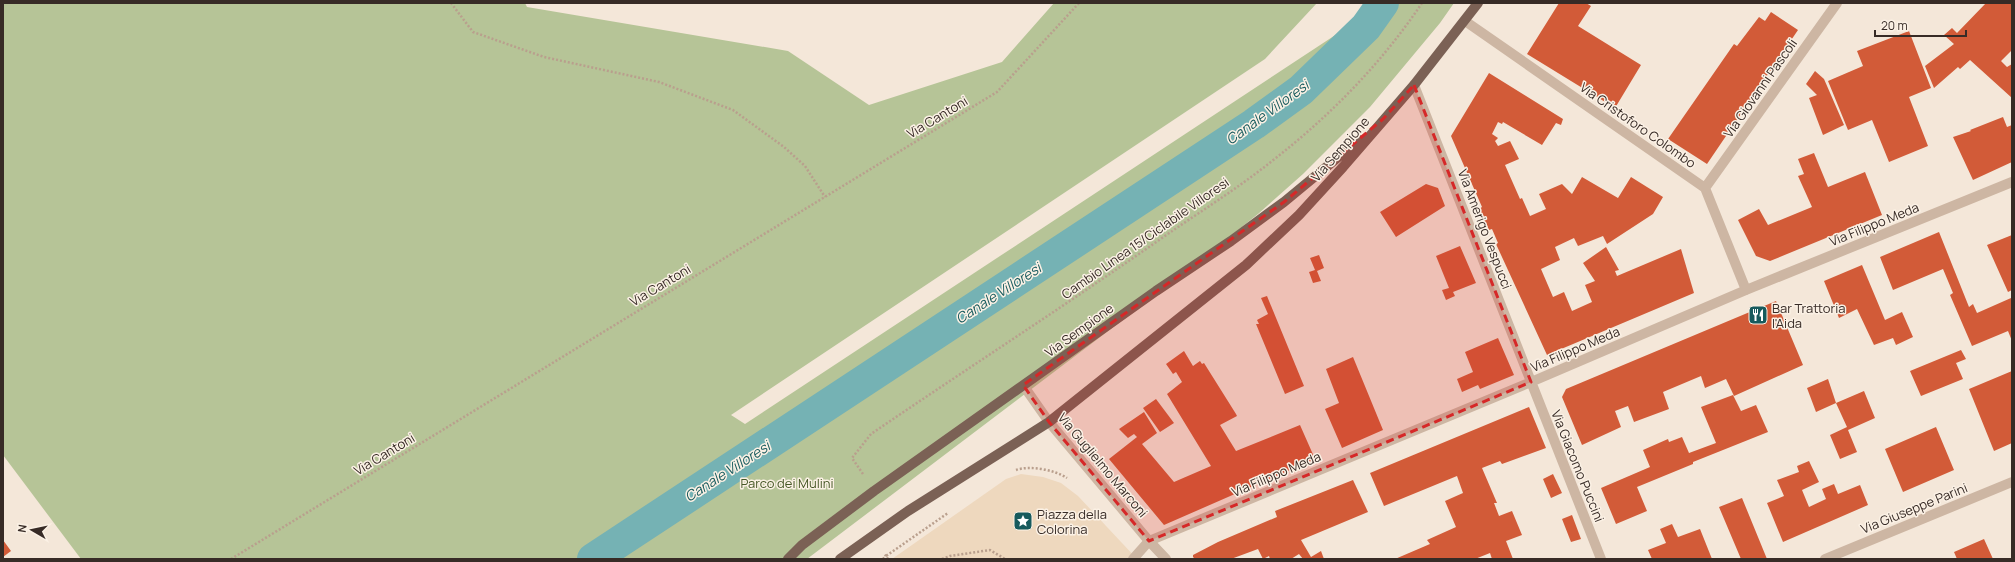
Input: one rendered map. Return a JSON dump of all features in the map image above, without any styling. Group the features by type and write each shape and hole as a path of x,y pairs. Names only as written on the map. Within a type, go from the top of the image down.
{"main road":[{"name":"Via Sempione","path":"840,559 908,511 1049,422 1246,265 1299,215 1343,167 1414,85 1478,3"},
{"name":"Via Sempione","path":"788,559 802,545 874,491 1156,290 1231,241 1284,202 1383,119"}],"street":[{"name":"Via Giovanni Pascoli","path":"1705,188 1837,3"},
{"name":"Via Cristoforo Colombo","path":"1465,21 1705,188"},
{"name":"Via Amerigo Vespucci","path":"1414,85 1531,382"},
{"name":"Via Filippo Meda","path":"1149,541 1531,382 1746,290 2012,182"},
{"path":"1705,188 1746,290"},
{"name":"Via Giacomo Puccini","path":"1531,382 1601,559"},
{"name":"Via Guglielmo Marconi","path":"1023,385 1049,422 1149,541 1166,559"},
{"name":"Via Giuseppe Parini","path":"1825,559 2012,482"},
{"path":"1133,559 1149,541"}],"path":[{"path":"451,3 473,32 544,57 659,82 733,110 784,147 805,166 825,197"},
{"name":"Via Cantoni","path":"231,559 997,92 1079,3"},
{"name":"Cambio Linea 15/Ciclabile Villoresi","path":"852,458 871,434 1077,298 1271,162 1308,132 1344,98 1382,57 1422,3"},
{"path":"1009,472 1019,468 1052,471 1065,477 1076,487 1093,474"},
{"path":"888,559 886,556 954,509"},
{"path":"942,559 950,556 990,550 1005,559"}],"highlighted area":[{"path":"1414,85 1531,382 1149,541 1049,422 1023,385 1284,202 1383,119"}],"green space":[{"name":"Parco dei Mulini","path":"3,3 525,3 527,7 788,51 869,105 1002,62 1054,3 1317,3 1265,59 731,415 745,424 1384,3 1454,3 1440,23 1370,107 1303,174 1258,214 1173,282 807,559 81,559 3,455"}],"shaded area":[{"name":"Piazza della Colorina","path":"1021,474 1043,477 1061,483 1078,496 1137,559 892,559 1006,479"}],"building":[{"path":"1559,3 1586,3 1591,6 1578,26 1641,65 1615,108 1527,54"},
{"path":"1986,3 2012,3 2012,50 2001,61 2007,67 2012,64 2012,98 1970,60 1960,69 1958,67 1934,88 1925,66 1954,44 1944,35 1952,28 1957,33"},
{"path":"1771,12 1798,30 1707,164 1668,139 1734,44 1737,46 1759,17 1765,21"},
{"path":"1909,31 1931,88 1909,97 1928,146 1889,162 1872,120 1848,130 1828,81 1863,66 1857,51"},
{"path":"1815,71 1824,79 1844,125 1823,135 1809,98 1817,95 1806,84"},
{"path":"1489,73 1563,119 1561,125 1556,123 1542,145 1503,122 1502,124 1498,122 1492,134 1498,138 1495,141 1498,146 1510,141 1519,159 1505,165 1520,199 1522,198 1530,216 1546,209 1539,194 1562,184 1572,194 1582,177 1618,198 1631,177 1663,197 1653,214 1607,244 1603,236 1578,246 1574,238 1555,247 1560,260 1541,269 1553,297 1564,292 1572,311 1592,302 1585,285 1595,281 1583,263 1606,247 1619,270 1615,271 1617,276 1681,249 1694,293 1547,355 1496,244 1498,243 1492,229 1489,230 1479,209 1482,207 1451,136"},
{"path":"2003,117 2007,127 2012,125 2012,162 1973,180 1953,137"},
{"path":"1814,153 1828,187 1865,172 1882,215 1770,261 1756,256 1738,220 1759,209 1768,225 1812,207 1798,176 1804,174 1798,159"},
{"path":"1426,184 1438,188 1445,206 1396,237 1380,212"},
{"path":"1939,232 1969,307 1973,304 1977,313 2011,298 2012,341 2008,331 1972,346 1950,295 1953,293 1943,269 1893,290 1880,257"},
{"path":"2012,235 2012,290 2008,292 1987,245"},
{"path":"1460,246 1476,283 1453,292 1455,296 1446,300 1442,290 1449,288 1436,256"},
{"path":"1319,255 1324,268 1317,271 1321,281 1313,283 1309,272 1315,270 1310,258"},
{"path":"1862,265 1885,320 1902,312 1913,337 1896,345 1893,338 1874,345 1857,309 1839,318 1824,281"},
{"path":"1267,296 1304,386 1285,394 1256,324 1259,324 1257,320 1268,314 1261,298"},
{"path":"1776,301 1803,365 1734,396 1726,379 1705,388 1701,376 1663,392 1669,409 1634,422 1628,406 1615,411 1621,427 1582,445 1562,397 1566,389"},
{"path":"1498,338 1514,375 1480,389 1478,385 1462,392 1457,379 1473,372 1465,352"},
{"path":"1961,350 1966,359 1956,363 1963,379 1921,396 1910,371"},
{"path":"1184,351 1193,366 1200,361 1202,364 1204,363 1236,414 1237,416 1220,425 1236,451 1300,425 1315,459 1164,525 1109,459 1137,437 1134,434 1128,438 1119,429 1144,412 1157,433 1142,444 1174,482 1211,466 1167,394 1182,382 1176,372 1173,374 1166,364"},
{"path":"1353,357 1383,430 1342,448 1325,409 1339,403 1326,369"},
{"path":"2012,371 2012,443 1994,451 1969,389"},
{"path":"1828,379 1836,403 1816,412 1807,388"},
{"path":"1864,391 1875,418 1848,430 1857,452 1840,459 1830,435 1847,427 1836,403"},
{"path":"1733,395 1741,411 1756,405 1768,432 1693,462 1693,464 1637,487 1647,511 1616,524 1601,488 1650,467 1643,450 1668,439 1669,442 1682,437 1689,453 1716,443 1701,407"},
{"path":"1156,399 1174,423 1160,432 1143,408"},
{"path":"1529,407 1546,448 1502,464 1500,461 1482,468 1497,503 1494,503 1499,516 1512,511 1522,535 1506,541 1513,559 1492,559 1490,553 1475,559 1395,559 1430,544 1427,540 1456,527 1445,501 1463,493 1457,476 1384,506 1370,473"},
{"path":"1936,427 1954,470 1903,492 1885,449"},
{"path":"1809,461 1819,482 1802,490 1809,507 1826,499 1822,489 1834,484 1838,494 1860,485 1868,505 1783,542 1767,503 1784,496 1777,480 1799,472 1797,466"},
{"path":"1553,474 1562,493 1551,498 1543,479"},
{"path":"1353,480 1368,512 1301,540 1311,557 1321,551 1324,559 1303,559 1299,554 1291,559 1270,559 1269,556 1263,559 1258,549 1231,559 1195,559 1193,557 1193,555 1218,542 1277,517 1275,511"},
{"path":"1742,498 1767,559 1741,559 1719,507"},
{"path":"1572,515 1581,539 1571,542 1562,519"},
{"path":"1672,524 1678,537 1700,529 1712,559 1652,559 1648,550 1666,543 1660,529"},
{"path":"1984,539 1993,559 1957,559 1954,552"},
{"path":"3,540 11,551 3,557"}],"waterway":[{"name":"Canale Villoresi","path":"593,559 1254,124 1301,90 1366,27 1383,3"}],"place":[{"name":"Bar Trattoria l'Aida","path":"1758,315"},
{"name":"Piazza della Colorina","path":"1023,521"}]}
